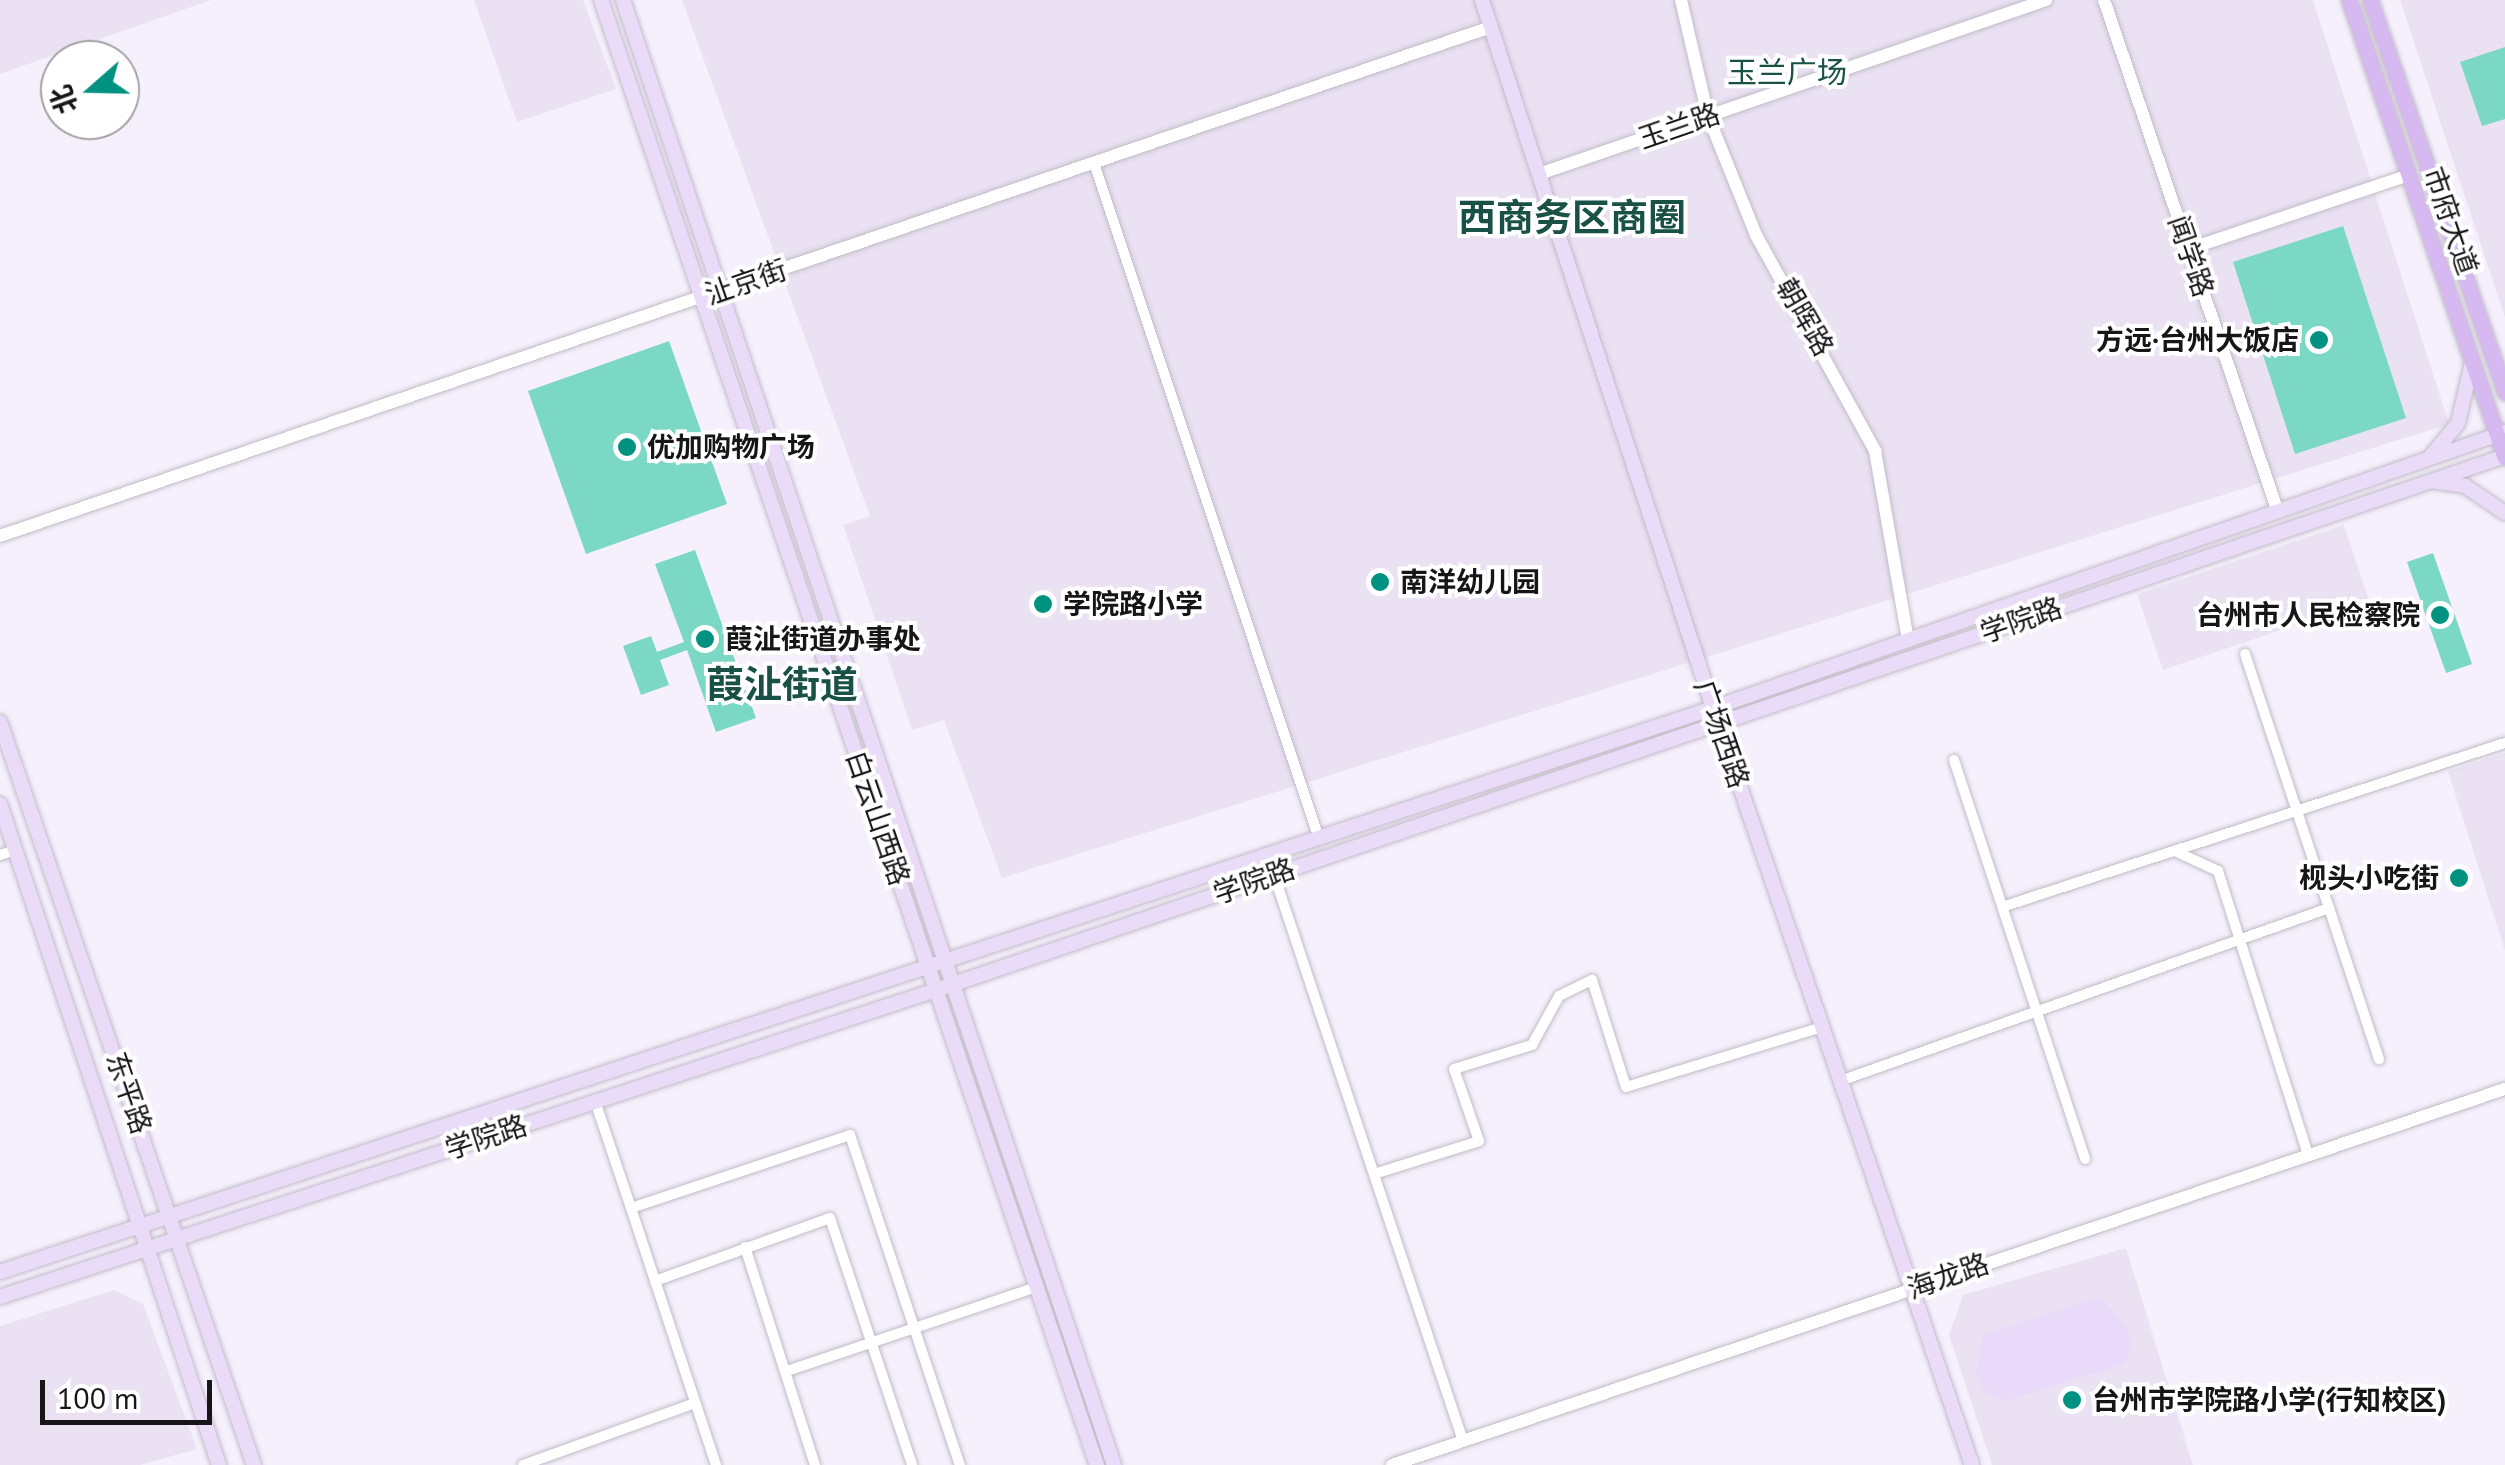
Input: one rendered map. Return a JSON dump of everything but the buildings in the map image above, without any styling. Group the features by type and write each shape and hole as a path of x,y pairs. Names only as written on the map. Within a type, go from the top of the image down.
{"main road":[{"name":"白云山西路","path":"600,0 1097,1465"},
{"name":"白云山西路","path":"623,0 1114,1465"},
{"name":"广场西路","path":"1482,0 1718,724 1972,1465"},
{"name":"市府大道","path":"2350,0 2472,360 2501,433 2505,456"},
{"name":"市府大道","path":"2370,0 2505,392"},
{"path":"2428,460 2458,423 2472,360"},
{"name":"学院路","path":"0,1272 1713,708 2501,433"},
{"name":"学院路","path":"0,1297 936,990 2505,456"},
{"path":"2426,480 2466,486 2505,513"},
{"name":"东平路","path":"0,722 172,1214 254,1465"},
{"name":"东平路","path":"0,804 8,852 141,1224 220,1465"}],"street":[{"name":"朝晖路","path":"1680,0 1708,116 1756,235 1876,451 1908,640"},
{"name":"玉兰路","path":"1539,174 2046,0"},
{"name":"闻学路","path":"2104,0 2278,512"},
{"name":"沚京街","path":"0,536 1491,27"},
{"path":"1094,163 1320,838"},
{"path":"2189,248 2409,175"},
{"path":"2245,654 2379,1059"},
{"path":"2005,906 2505,742"},
{"path":"1954,760 2085,1158"},
{"path":"2178,852 2218,872 2308,1155"},
{"path":"1274,875 1463,1441"},
{"path":"1840,1081 2329,908"},
{"path":"1374,1174 1479,1142 1454,1069 1532,1045 1559,996 1592,980 1626,1087 1822,1027"},
{"name":"海龙路","path":"1392,1465 2505,1089"},
{"path":"596,1101 716,1465"},
{"path":"630,1208 850,1135 960,1465"},
{"path":"654,1281 830,1218 912,1465"},
{"path":"745,1247 788,1371 815,1465"},
{"path":"788,1371 1037,1287"},
{"path":"523,1465 695,1403"}],"shaded area":[{"path":"0,0 211,0 97,40 40,40 40,60 0,74"},
{"path":"474,0 583,0 616,89 517,122"},
{"path":"682,0 2313,0 2449,424 1002,878 944,720 912,730 843,525 870,516"},
{"path":"2400,0 2505,0 2505,318"},
{"path":"2344,525 2369,600 2163,670 2137,594"},
{"path":"2505,753 2505,951 2448,771"},
{"name":"台州市学院路小学(行知校区)","path":"2126,1248 2193,1465 1992,1465 1949,1335 1963,1295"},
{"path":"114,1290 143,1304 197,1449 140,1465 0,1465 0,1326"},
{"path":"2100,1297 2126,1325 2131,1350 2124,1364 2003,1402 1985,1393 1976,1373 1983,1334"}],"place":[{"name":"方远·台州大饭店","path":"2319,340"},
{"name":"优加购物广场","path":"627,447"},
{"name":"南洋幼儿园","path":"1380,582"},
{"name":"学院路小学","path":"1043,604"},
{"name":"台州市人民检察院","path":"2440,615"},
{"name":"葭沚街道办事处","path":"705,639"},
{"name":"枧头小吃街","path":"2459,878"},
{"name":"台州市学院路小学(行知校区)","path":"2072,1400"}],"district":[{"name":"玉兰广场","path":"1787,72"},
{"name":"西商务区商圈","path":"1572,217"},
{"name":"葭沚街道","path":"782,684"}]}
